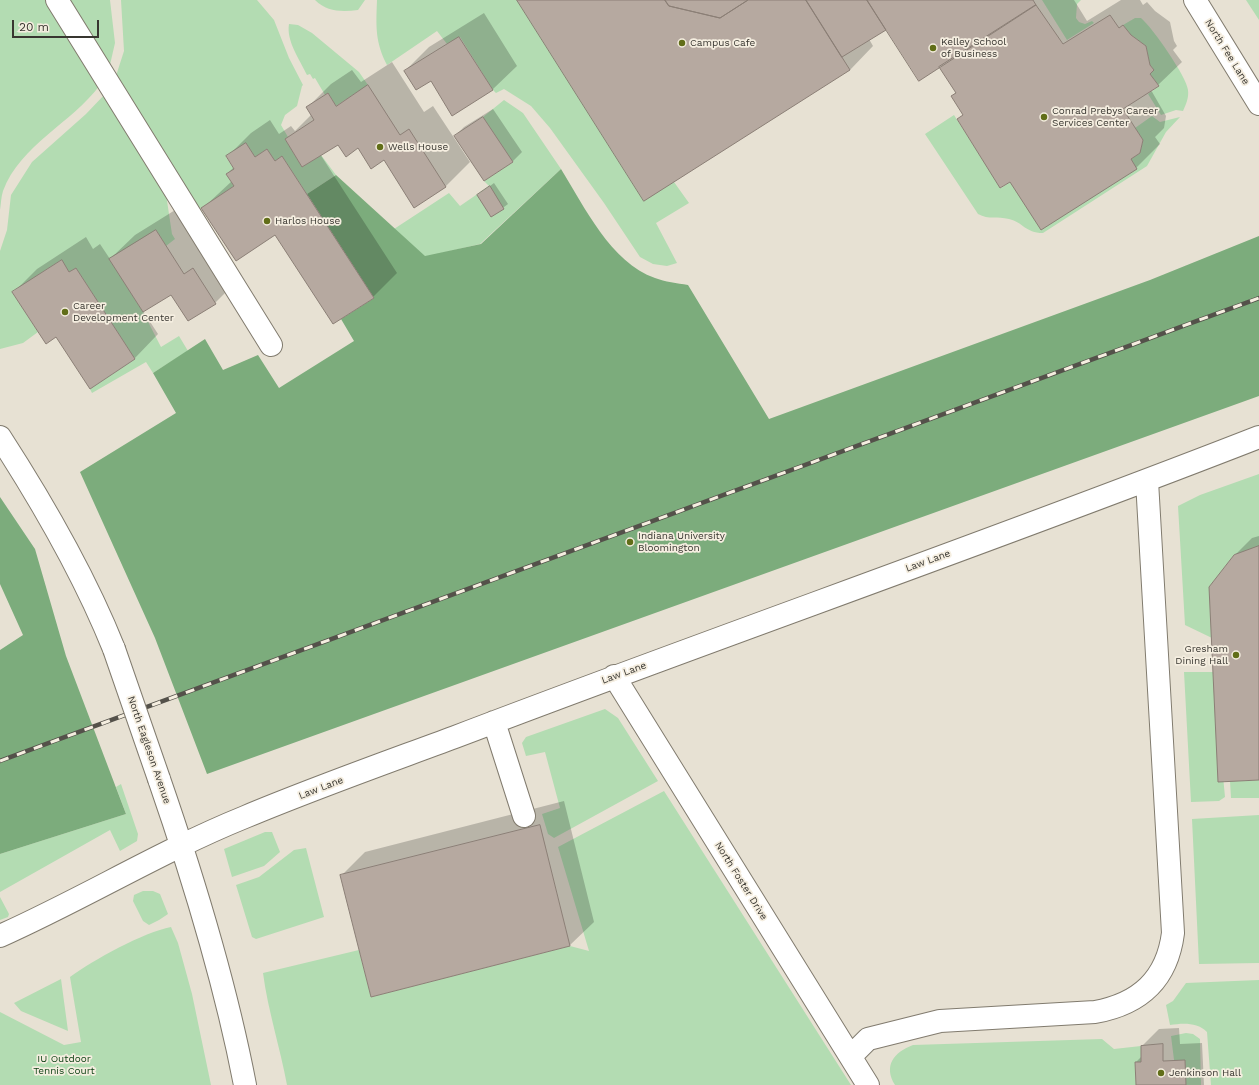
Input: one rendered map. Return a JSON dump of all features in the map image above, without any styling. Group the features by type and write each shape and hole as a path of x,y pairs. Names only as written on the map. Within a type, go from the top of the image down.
{"street":[{"path":"57,0 271,345"},
{"name":"North Fee Lane","path":"1195,0 1253,80 1259,104"},
{"name":"North Eagleson Avenue","path":"0,437 40,499 68,550 97,607 114,650 182,844 233,1021 245,1085"},
{"name":"Law Lane","path":"0,936 122,876 182,844 247,816 614,676 1147,481 1259,437"},
{"path":"851,1056 868,1039 940,1021 1094,1012 1113,1009 1127,1004 1147,988 1163,967 1168,955 1173,933 1147,481"},
{"name":"North Foster Drive","path":"614,676 868,1085"},
{"path":"494,722 524,816"}],"green space":[{"path":"0,0 45,0 100,85 88,99 21,160 3,191 0,210"},
{"path":"68,0 110,0 115,43 109,69"},
{"path":"121,0 257,0 274,20 289,58 303,85 297,106 285,115 281,125 288,137 285,139 302,167 321,155 336,175 307,194 282,156 275,161 267,149 255,157 246,143 226,157 234,169 226,174 234,186 197,211 115,79 124,51"},
{"path":"315,0 365,0 358,10 346,11 330,9"},
{"path":"377,0 517,0 674,182 689,203 656,223 677,263 667,266 653,264 640,257 604,203 550,128 531,106 504,89 496,93 493,90 460,37 447,44 437,31 387,65 378,41 376,18"},
{"path":"1042,0 1081,0 1077,4 1076,18 1079,22 1085,24 1092,21 1094,23 1067,40"},
{"path":"1246,0 1259,0 1259,20"},
{"path":"1135,18 1141,18 1153,31 1182,75 1188,90 1187,101 1183,111 1176,110 1161,115 1148,94 1159,86 1150,74 1154,70 1150,65 1146,46 1131,35 1123,25"},
{"path":"289,24 298,25 312,33 359,72 368,85 336,106 328,93 325,95 315,78 313,79 310,74 307,75 292,44"},
{"path":"106,93 166,194 172,234 175,239 166,246 156,230 110,259 143,312 161,347 179,336 188,351 153,373 146,362 92,393 90,389 135,359 76,268 69,272 61,260 12,292 38,332 23,343 0,349 0,251 7,230 11,195 32,162 86,114"},
{"path":"504,100 523,113 561,169 480,244 425,257 394,229 449,193 460,206 489,186 484,181 513,162 483,117"},
{"path":"954,115 1001,188 1010,182 1131,159 1140,153 1143,140 1135,128 1152,116 1160,122 1180,117 1166,132 1147,166 1043,233 1037,233 1014,220 986,217 978,214 925,134"},
{"path":"561,169 600,232 625,260 639,271 655,278 688,285 769,419 1150,280 1259,236 1259,396 207,774 155,638 80,472 176,413 153,373 205,339 223,370 258,355 279,388 354,341 341,319 374,298 307,194 336,175 425,256 481,244"},
{"path":"1259,474 1259,546 1234,555 1210,587 1212,638 1185,625 1178,506 1200,495"},
{"path":"0,497 35,549 66,656 126,814 0,854 0,650 23,635 0,584"},
{"path":"1184,672 1213,672 1225,797 1219,801 1191,802"},
{"path":"605,709 618,718 658,781 554,838 548,834 542,814 560,808 545,752 526,756 522,743 526,737"},
{"path":"1259,780 1259,798 1231,798 1230,781"},
{"path":"121,784 138,834 137,841 120,851 110,830 0,892 0,854 126,814 116,787"},
{"path":"664,791 851,1085 287,1085 263,973 359,950 371,997 570,946 589,951 558,847"},
{"path":"1259,815 1259,963 1199,964 1192,819"},
{"path":"265,832 272,832 280,852 264,866 232,877 224,849"},
{"path":"306,848 324,917 256,939 252,937 236,885 259,877 294,850"},
{"path":"143,891 153,891 160,894 168,914 149,925 143,921 133,901 134,895"},
{"path":"0,897 9,914 8,917 0,920"},
{"name":"IU Outdoor Tennis Court","path":"171,927 178,943 192,994 211,1085 0,1085 0,1012 64,1045 81,1042 70,977 92,963 133,941"},
{"path":"61,979 68,1031 21,1011 14,1003"},
{"path":"1259,980 1259,1085 1211,1085 1207,1032 1199,1026 1194,1025 1170,1025 1166,1005 1173,1001 1186,983"},
{"path":"1186,1033 1193,1034 1200,1039 1201,1085 1186,1085 1185,1060 1174,1060 1171,1036"},
{"path":"1102,1039 1114,1049 1141,1046 1141,1062 1135,1062 1136,1085 895,1085 890,1072 892,1060 900,1052 913,1045"}],"building":[{"path":"517,0 665,0 669,6 720,18 748,0 806,0 850,70 644,201"},
{"path":"665,0 748,0 720,18 669,6"},
{"path":"806,0 867,0 886,30 842,57"},
{"name":"Kelley School of Business","path":"867,0 1033,0 1036,5 919,81"},
{"name":"Conrad Prebys Career Services Center","path":"1036,5 1063,44 1110,15 1119,28 1123,25 1131,35 1146,46 1150,65 1154,70 1150,74 1159,86 1123,109 1143,140 1140,153 1131,159 1137,169 1041,230 1010,182 1000,188 957,119 963,115 951,96 956,93 939,67"},
{"path":"459,37 493,90 452,116 431,81 416,90 404,71"},
{"name":"Wells House","path":"368,85 400,135 409,129 446,187 414,208 384,160 371,169 358,148 346,157 338,145 302,167 285,139 314,120 306,107 328,93 336,106"},
{"path":"483,117 513,162 484,181 454,136"},
{"name":"Harlos House","path":"246,143 255,157 267,149 275,161 282,156 374,298 333,324 275,235 236,261 201,208 234,186 226,174 234,169 226,156"},
{"path":"490,186 504,209 491,217 477,195"},
{"path":"156,230 184,274 193,268 216,304 188,321 171,295 143,312 109,259"},
{"name":"Career Development Center","path":"62,260 69,272 76,268 135,359 90,389 56,337 46,344 12,292"},
{"name":"Gresham Dining Hall","path":"1259,546 1259,780 1218,782 1209,587 1234,555"},
{"path":"540,825 570,946 371,997 340,875"},
{"name":"Jenkinson Hall","path":"1163,1044 1163,1061 1185,1060 1186,1085 1136,1085 1135,1062 1141,1062 1141,1046"}],"railway":[{"path":"0,761 1259,298"}],"place":[{"name":"Campus Cafe","path":"682,43"},
{"name":"Kelley School of Business","path":"933,48"},
{"name":"Conrad Prebys Career Services Center","path":"1044,117"},
{"name":"Wells House","path":"380,147"},
{"name":"Harlos House","path":"267,221"},
{"name":"Career Development Center","path":"65,312"},
{"name":"Indiana University Bloomington","path":"630,542"},
{"name":"Gresham Dining Hall","path":"1236,655"},
{"name":"Jenkinson Hall","path":"1161,1073"}]}
